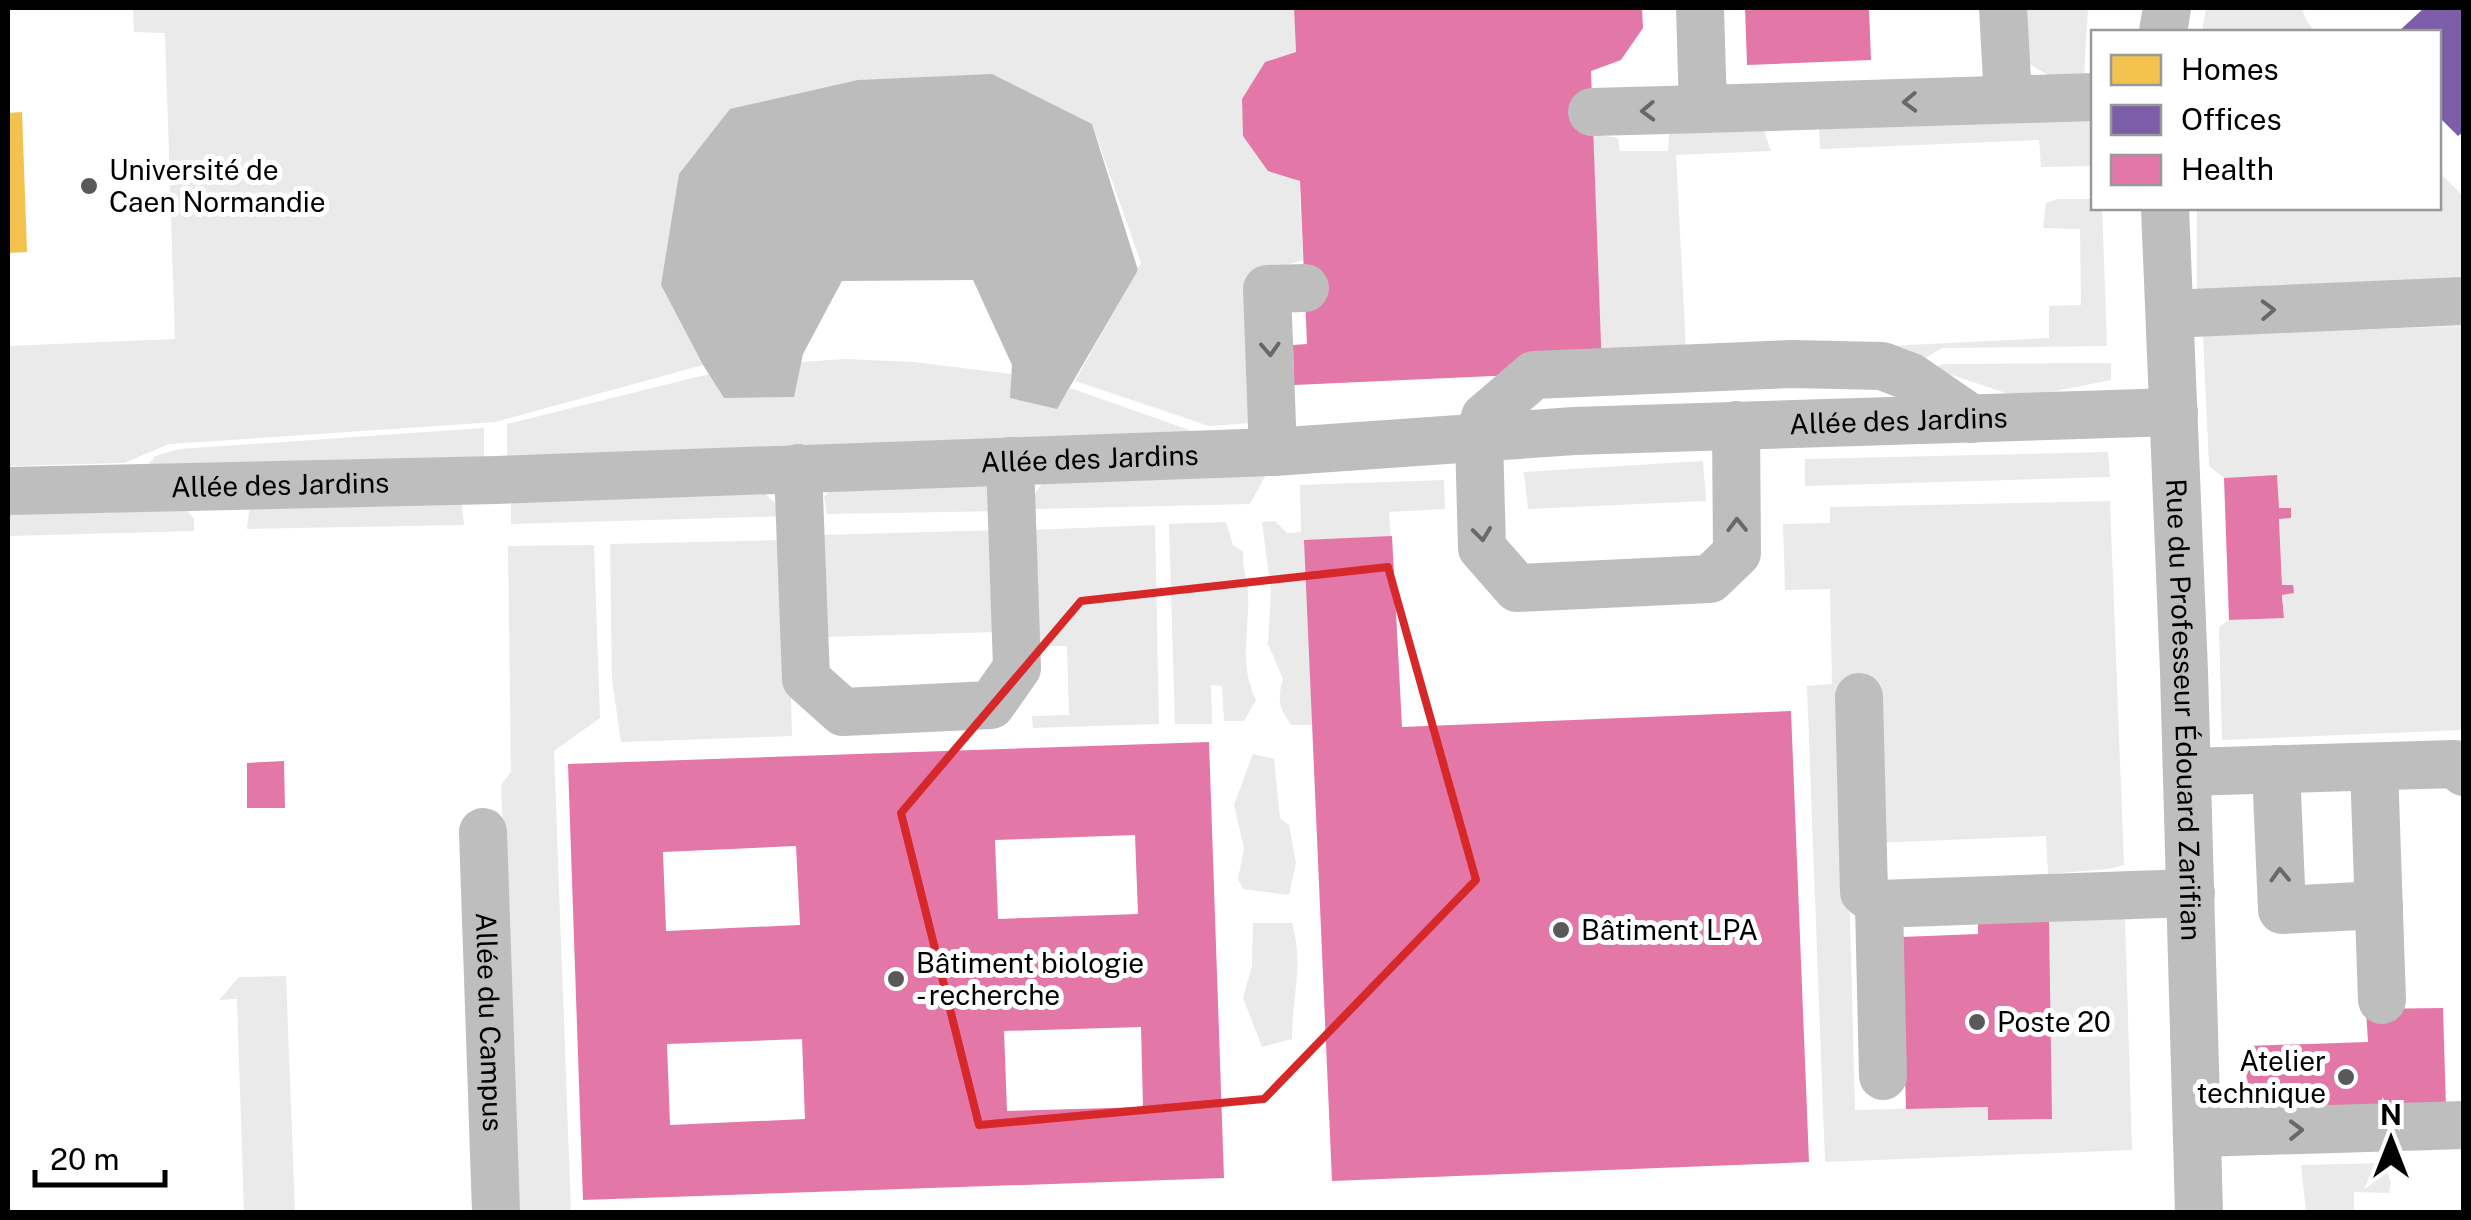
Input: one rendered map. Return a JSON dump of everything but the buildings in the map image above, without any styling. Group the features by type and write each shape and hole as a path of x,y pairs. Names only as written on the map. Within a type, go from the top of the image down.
{"street":[{"path":"1700,8 1703,109"},
{"path":"2003,8 2008,99"},
{"path":"1592,112 2091,97"},
{"name":"Rue du Professeur Édouard Zarifian","path":"2165,210 2199,1174"},
{"path":"1273,452 1267,289 1305,288"},
{"path":"2170,314 2464,302"},
{"path":"1736,424 1738,553 1710,579 1517,588 1482,548 1479,438 1485,416 1534,375 1772,364 1882,366 1922,384 1972,419"},
{"name":"Allée des Jardins","path":"8,491 496,480 1273,452 1736,424 2174,412"},
{"path":"798,468 806,679 842,712 990,705 1017,668 1010,461"},
{"path":"1859,697 1864,892 1879,904 2190,893"},
{"path":"2186,762 2464,741"},
{"path":"2186,762 2276,769 2455,764 2464,772"},
{"path":"2374,767 2382,1000"},
{"path":"2276,769 2282,910 2379,906"},
{"name":"Allée du Campus","path":"483,832 496,1212"},
{"path":"1879,904 1883,1076"},
{"path":"2199,1174 2464,1125"}],"highlighted area":[{"path":"1388,567 1476,880 1264,1099 979,1125 901,813 1081,601"}],"shaded area":[{"path":"133,8 1294,8 1296,52 1265,62 1242,99 1244,136 1299,180 1303,260 1263,272 1251,423 1209,426 1075,381 1141,263 1092,124 661,285 703,365 495,422 169,444 124,463 8,466 8,346 175,339 165,33 134,32"},
{"path":"2020,8 2088,8 2084,78 2053,78 2028,63"},
{"path":"2206,8 2302,8 2314,30 2202,30"},
{"path":"992,74 1092,124 1138,270 1057,409 1010,398 1012,365 973,280 842,281 803,354 794,397 724,398 661,285 679,174 730,109 858,80"},
{"path":"2091,119 2091,166 2041,167 2039,140 1820,149 1819,126"},
{"path":"1764,131 1771,151 1676,155 1686,350 1601,353 1593,134 1618,138 1620,151 1668,151 1669,133"},
{"path":"2441,172 2463,196 2463,284 2197,291 2197,210 2441,210"},
{"path":"2091,199 2091,210 2102,210 2107,346 1942,348 1918,362 1868,347 2049,338 2049,306 2081,305 2080,229 2043,228 2046,203"},
{"path":"2463,326 2463,730 2222,740 2219,627 2229,620 2284,617 2277,476 2224,478 2209,466 2203,335"},
{"path":"801,362 914,362 1011,374 1011,398 1056,408 1070,388 1198,433 507,457 507,424 709,374 725,398 793,397"},
{"path":"2111,363 2111,380 2046,393 2006,393 1934,369 1942,364"},
{"path":"484,428 484,458 149,464 155,456 180,449"},
{"path":"2108,452 2110,477 1805,486 1805,459"},
{"path":"1703,461 1706,501 1528,509 1524,472"},
{"path":"1268,471 1250,504 1035,509 1034,496 1046,477"},
{"path":"1444,480 1445,509 1389,512 1391,543 1314,725 1292,725 1282,709 1283,679 1268,644 1271,592 1262,522 1275,521 1287,533 1301,532 1300,485"},
{"path":"984,482 1004,511 827,514 824,497 838,484"},
{"path":"762,491 789,516 511,524 511,497"},
{"path":"461,498 464,525 247,529 249,511 261,503"},
{"path":"2110,501 2124,865 2048,874 2046,836 1848,844 1855,1110 1988,1107 1988,1120 2051,1119 2049,919 2125,917 2132,1150 1825,1162 1807,686 1832,684 1830,589 1785,590 1783,524 1830,523 1830,507"},
{"path":"184,507 194,519 194,531 8,536 8,509"},
{"path":"1226,522 1233,545 1243,552 1248,591 1247,673 1256,700 1244,721 1224,721 1222,686 1211,685 1212,724 1175,724 1169,524"},
{"path":"1155,525 1159,724 1033,728 1032,716 1069,715 1067,646 1031,646 1030,530"},
{"path":"1004,530 997,632 822,637 820,535"},
{"path":"787,540 792,736 621,742 612,680 610,544"},
{"path":"594,545 600,718 554,751 571,1212 519,1212 501,785 511,772 508,546"},
{"path":"1253,754 1274,759 1280,818 1289,825 1296,863 1289,895 1243,889 1238,879 1244,848 1234,805"},
{"path":"1253,923 1292,923 1297,952 1292,1039 1262,1047 1243,998 1252,966"},
{"path":"286,976 295,1212 244,1212 237,999 219,1000 239,977"},
{"path":"2384,1163 2391,1183 2389,1193 2354,1192 2354,1212 2306,1212 2301,1165"}],"place":[{"name":"Université de Caen Normandie","path":"89,186"},
{"name":"Bâtiment LPA","path":"1561,930"},
{"name":"Bâtiment biologie - recherche","path":"896,979"},
{"name":"Poste 20","path":"1977,1022"},
{"name":"Atelier technique","path":"2346,1077"}]}
